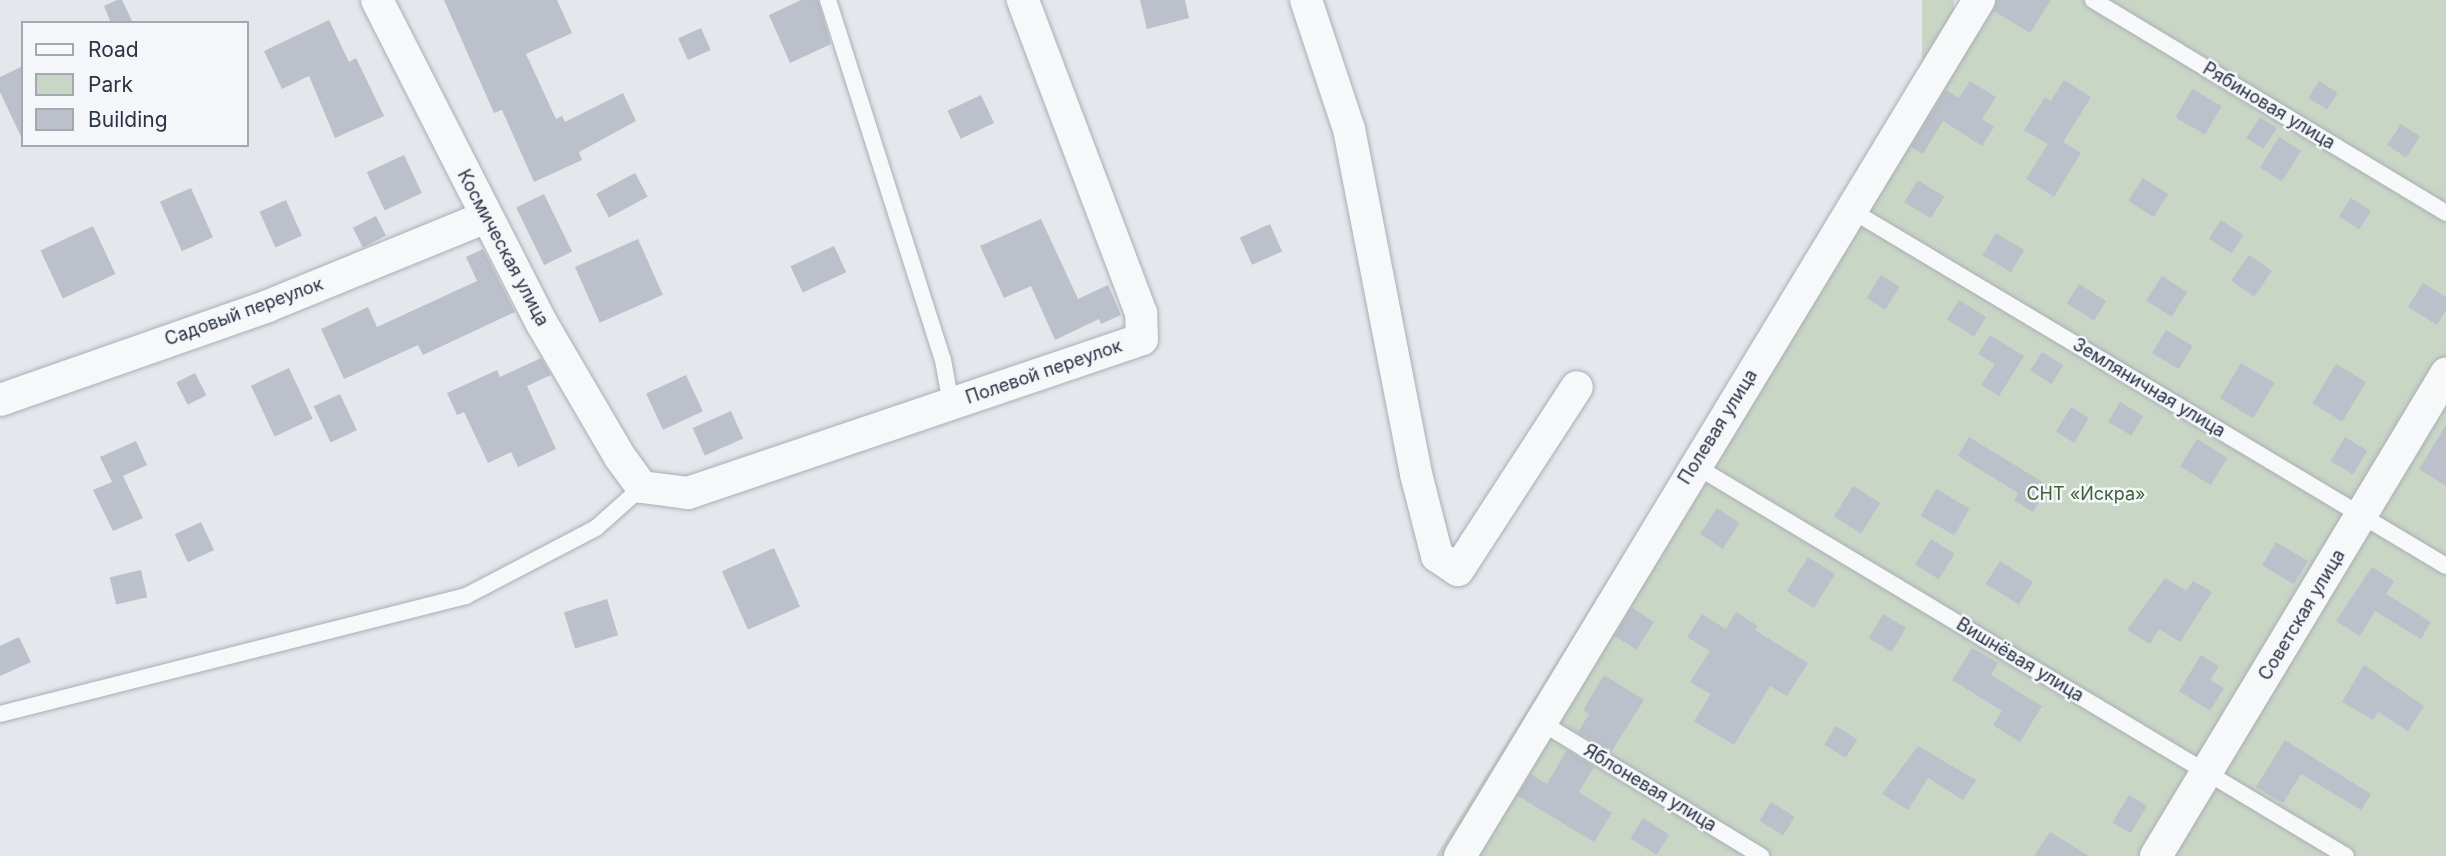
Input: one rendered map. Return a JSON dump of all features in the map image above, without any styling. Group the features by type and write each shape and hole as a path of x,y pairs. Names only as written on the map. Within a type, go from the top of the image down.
{"street":[{"name":"Космическая улица","path":"377,0 486,217 548,333 620,457 642,487"},
{"name":"Полевой переулок","path":"642,487 688,493 1142,339 1140,313 1023,0"},
{"path":"1306,0 1349,129 1416,474 1437,556 1458,570 1577,387"},
{"name":"Полевая улица","path":"1460,856 1694,465 1979,0"},
{"name":"Садовый переулок","path":"0,400 268,306 486,217"},
{"name":"Советская улица","path":"2156,856 2209,773 2446,374"}],"lane":[{"path":"828,0 943,360 951,404"},
{"name":"Рябиновая улица","path":"2093,0 2446,213"},
{"name":"Земляничная улица","path":"1851,210 2446,566"},
{"name":"Вишнёвая улица","path":"1694,465 2346,856"},
{"path":"0,714 466,596 596,528 642,487"},
{"name":"Яблоневая улица","path":"1539,721 1761,856"}],"green space":[{"path":"1922,0 1954,0 1954,856 1922,856"},
{"name":"СНТ «Искра»","path":"1968,0 2446,0 2446,856 1436,856"}],"building":[{"path":"122,0 132,21 110,21 104,6"},
{"path":"444,0 557,0 572,33 526,54 556,119 562,116 565,122 623,93 636,121 579,152 582,160 534,182 502,110 494,113"},
{"path":"801,0 818,0 831,44 790,63 769,15"},
{"path":"1140,0 1185,0 1189,18 1147,29"},
{"path":"1997,0 2051,0 2030,33 1994,11"},
{"path":"329,20 349,62 356,58 384,116 335,138 309,76 282,89 264,51"},
{"path":"701,28 711,50 688,60 678,38"},
{"path":"21,67 21,137 0,92 0,77"},
{"path":"2064,80 2091,97 2063,142 2081,153 2054,197 2026,179 2048,144 2024,130 2045,97 2051,101"},
{"path":"1970,81 1996,97 1982,119 1994,127 1982,146 1943,121 1923,154 1911,147 1946,90 1959,98"},
{"path":"2319,81 2338,93 2327,110 2308,98"},
{"path":"2192,89 2221,106 2205,135 2176,118"},
{"path":"981,95 994,123 961,139 947,111"},
{"path":"2260,117 2277,128 2263,149 2246,138"},
{"path":"2401,124 2420,137 2406,158 2387,145"},
{"path":"2279,137 2301,151 2282,181 2260,168"},
{"path":"404,155 422,193 385,210 367,172"},
{"path":"635,173 648,197 609,217 596,194"},
{"path":"2143,178 2168,194 2153,217 2128,201"},
{"path":"1918,180 1944,196 1931,218 1904,202"},
{"path":"191,188 213,237 182,251 160,202"},
{"path":"544,194 572,252 544,265 516,208"},
{"path":"2351,198 2371,211 2359,230 2339,216"},
{"path":"286,200 302,236 275,247 260,212"},
{"path":"376,216 386,236 363,247 353,228"},
{"path":"1041,219 1078,299 1108,285 1121,315 1101,324 1099,319 1055,340 1031,286 1004,298 980,246"},
{"path":"2221,220 2244,235 2232,253 2209,238"},
{"path":"1270,224 1282,251 1252,265 1240,237"},
{"path":"93,226 115,274 63,299 40,251"},
{"path":"1996,233 2024,250 2011,272 1983,255"},
{"path":"638,239 663,295 600,323 575,267"},
{"path":"834,246 846,272 803,293 790,266"},
{"path":"483,249 515,312 423,355 418,345 344,379 321,329 368,307 377,327 477,281 466,257"},
{"path":"2249,255 2272,271 2254,296 2231,280"},
{"path":"1881,275 1900,287 1885,310 1867,298"},
{"path":"2162,276 2187,292 2171,317 2146,300"},
{"path":"2423,283 2446,297 2446,310 2437,325 2408,307"},
{"path":"2079,284 2106,301 2094,320 2067,304"},
{"path":"1959,300 1986,317 1974,336 1947,320"},
{"path":"2166,330 2193,346 2179,369 2152,353"},
{"path":"1990,335 2024,356 1999,396 1981,385 1995,364 1978,354"},
{"path":"2042,352 2063,365 2052,384 2030,371"},
{"path":"541,358 551,375 527,386 556,449 518,467 511,452 488,463 464,412 457,415 447,393 497,370 500,377"},
{"path":"2241,363 2274,383 2253,418 2220,398"},
{"path":"2336,364 2366,382 2342,421 2312,403"},
{"path":"289,368 313,419 275,437 251,386"},
{"path":"195,373 206,395 188,405 176,383"},
{"path":"686,375 703,411 663,430 646,394"},
{"path":"340,394 357,430 331,443 314,406"},
{"path":"2120,402 2143,416 2131,436 2108,422"},
{"path":"2071,407 2089,418 2074,443 2056,432"},
{"path":"731,411 743,438 705,455 693,428"},
{"path":"2446,425 2446,486 2419,469"},
{"path":"1969,437 2049,486 2033,512 2014,500 2018,493 1958,456"},
{"path":"2345,437 2367,450 2353,474 2331,461"},
{"path":"2197,439 2228,458 2211,485 2180,466"},
{"path":"136,441 147,465 123,476 143,518 113,531 93,490 112,482 100,457"},
{"path":"1853,486 1880,503 1861,533 1834,517"},
{"path":"1936,489 1970,508 1954,535 1920,516"},
{"path":"1717,508 1740,523 1723,549 1700,534"},
{"path":"201,522 214,550 188,562 175,534"},
{"path":"1931,539 1955,554 1939,579 1915,564"},
{"path":"2276,542 2308,561 2294,584 2262,565"},
{"path":"774,548 800,606 748,630 722,571"},
{"path":"1808,557 1835,574 1814,608 1787,591"},
{"path":"2000,561 2033,582 2019,605 1986,584"},
{"path":"2372,567 2394,581 2386,594 2431,622 2421,639 2375,611 2360,636 2336,621"},
{"path":"141,570 147,597 116,604 110,577"},
{"path":"2165,578 2186,591 2193,581 2212,592 2180,642 2159,629 2150,644 2127,630"},
{"path":"607,599 618,635 575,648 564,612"},
{"path":"1632,608 1654,622 1637,650 1615,636"},
{"path":"1736,612 1758,626 1755,630 1808,663 1787,696 1770,686 1734,745 1694,721 1711,694 1690,682 1710,651 1687,637 1702,614 1726,629"},
{"path":"1883,614 1906,628 1892,652 1869,638"},
{"path":"19,637 31,662 0,676 0,646"},
{"path":"1972,648 1998,663 1991,675 2042,706 2020,742 1993,725 2002,711 1952,680"},
{"path":"2201,655 2219,666 2210,680 2224,688 2210,711 2179,691"},
{"path":"2364,665 2424,706 2408,731 2378,712 2373,720 2342,702"},
{"path":"1604,675 1644,700 1611,752 1578,732 1589,714 1583,710"},
{"path":"1836,726 1857,739 1846,758 1824,745"},
{"path":"2285,740 2371,794 2361,810 2301,774 2283,803 2256,787"},
{"path":"1918,746 1976,780 1963,800 1928,778 1908,810 1882,794"},
{"path":"1567,750 1594,767 1579,792 1612,813 1594,842 1518,796 1531,774 1547,784"},
{"path":"2129,795 2147,806 2131,833 2113,822"},
{"path":"1771,802 1795,817 1783,835 1759,821"},
{"path":"1643,818 1669,834 1657,855 1630,838"},
{"path":"2050,832 2089,856 2034,856"}]}
